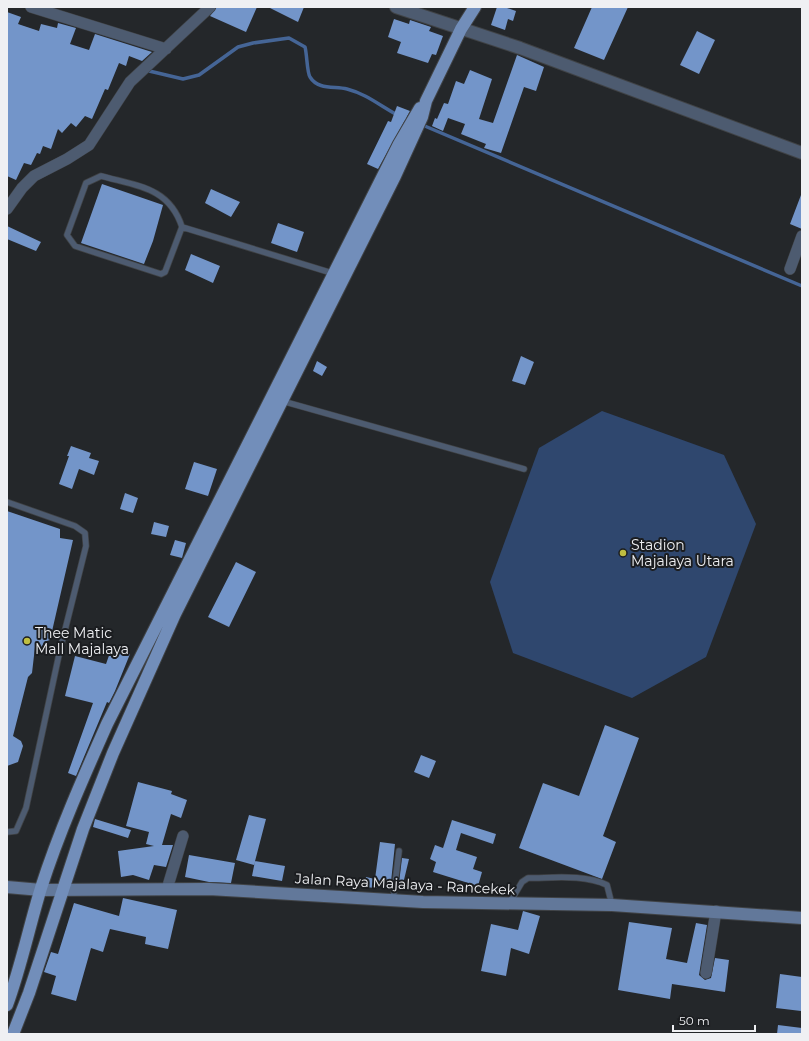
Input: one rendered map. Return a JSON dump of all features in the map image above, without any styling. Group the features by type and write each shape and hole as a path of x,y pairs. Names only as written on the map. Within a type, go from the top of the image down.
{"main road":[{"path":"13,1034 29,993 83,829 110,760 166,635 282,401 413,117 426,101 461,29 475,7"},
{"path":"7,1005 20,969 41,890 77,791 107,724 339,276"},
{"name":"Jalan Raya Majalaya - Rancekek","path":"7,887 41,890 209,889 392,900 509,904 612,905 802,918"}],"street":[{"path":"31,7 166,49"},
{"path":"7,209 22,188 34,176 67,159 89,145 130,82 210,7"},
{"path":"396,7 520,48 802,153"},
{"path":"790,269 802,236"},
{"path":"167,890 183,836"},
{"path":"706,973 716,911"}],"lane":[{"path":"101,176 151,189 163,197 178,213 182,227 165,272 161,274 75,246 67,235 86,183 101,176"},
{"path":"182,227 339,276"},
{"path":"282,401 524,470"},
{"path":"7,502 74,526 85,534 86,546 60,650 26,808 16,831 7,832"},
{"path":"392,900 399,851"},
{"path":"509,904 522,882 528,878 578,878 597,880 607,885 612,905"}],"shaded area":[{"name":"Stadion Majalaya Utara","path":"602,411 724,455 756,524 706,657 632,698 513,653 490,582 539,448"}],"building":[{"path":"217,7 257,7 246,32 210,16"},
{"path":"268,7 304,7 298,22"},
{"path":"497,7 504,7 516,11 513,21 508,19 505,30 491,25"},
{"path":"592,7 628,7 604,60 574,48"},
{"path":"7,12 21,17 18,24 39,31 41,24 57,28 58,23 76,28 70,44 89,50 95,34 152,52 142,61 129,56 126,66 119,63 108,90 105,89 92,119 85,116 76,127 71,123 62,133 58,129 51,149 43,146 40,154 37,153 31,165 24,163 16,180 7,176"},
{"path":"394,19 409,24 410,20 431,27 429,31 443,36 436,55 432,54 428,63 397,53 401,42 388,37"},
{"path":"697,31 715,40 699,74 680,65"},
{"path":"517,55 544,67 536,91 524,87 501,153 484,148 486,144 461,134 465,124 448,118 443,131 432,126 444,103 448,104 456,81 464,84 470,70 492,79 479,119 493,123"},
{"path":"397,106 410,111 378,169 367,164 388,121 391,122"},
{"path":"102,184 163,205 153,241 144,264 81,243"},
{"path":"211,189 240,202 231,217 205,203"},
{"path":"802,195 802,229 790,224"},
{"path":"278,223 304,232 297,252 271,243"},
{"path":"7,226 41,242 36,251 7,239"},
{"path":"191,254 220,266 213,283 185,270"},
{"path":"521,356 534,362 525,385 512,381"},
{"path":"317,361 327,367 322,376 313,371"},
{"path":"71,446 91,453 89,458 99,461 94,475 79,469 72,489 59,484"},
{"path":"194,462 217,469 208,496 185,489"},
{"path":"125,493 138,498 133,513 120,509"},
{"name":"Thee Matic Mall Majalaya","path":"7,511 60,529 60,538 73,540 50,640 44,642 42,647 35,647 32,673 28,677 13,736 21,741 23,746 18,762 7,766"},
{"path":"154,522 169,526 166,537 151,534"},
{"path":"175,540 186,543 182,558 170,555"},
{"path":"236,562 256,572 229,627 208,617"},
{"path":"112,647 130,654 115,691 109,703 107,702 76,776 68,773 93,703 65,696 75,656 106,664"},
{"path":"605,725 639,738 603,836 616,842 602,879 519,848 543,783 579,796"},
{"path":"421,755 436,761 429,778 414,772"},
{"path":"138,782 172,791 171,794 187,800 181,818 171,814 162,845 173,845 166,867 154,865 149,880 133,875 121,877 118,851 154,846 146,844 149,832 126,826"},
{"path":"249,815 266,819 254,865 236,860"},
{"path":"95,819 131,830 128,838 93,827"},
{"path":"452,820 496,834 493,844 461,833 456,850 477,857 473,869 482,872 478,886 433,872 436,862 430,859 435,845 443,848"},
{"path":"380,842 395,844 391,882 389,885 377,884 377,888 364,887 366,877 375,879"},
{"path":"189,855 235,863 231,883 209,882 185,877"},
{"path":"402,858 409,859 403,884 399,883"},
{"path":"255,861 285,866 282,881 252,876"},
{"path":"123,898 177,910 168,949 145,944 146,937 110,929 103,952 91,948 76,1001 51,994 56,976 44,972 51,952 58,954 74,903 119,916"},
{"path":"523,911 540,916 529,954 511,948 506,976 481,971 491,924 518,930"},
{"path":"629,922 672,928 666,959 687,963 696,923 707,925 699,975 705,980 711,978 715,958 729,960 725,992 672,984 670,999 618,990"},
{"path":"780,974 802,977 801,1011 776,1008"},
{"path":"778,1025 802,1028 802,1034 777,1034"}],"waterway":[{"path":"145,70 183,79 199,75 238,47 253,43 289,38 305,47 309,75 317,84 327,87 347,89 364,95 402,118 410,121"},
{"path":"420,124 802,286"}],"place":[{"name":"Stadion Majalaya Utara","path":"623,553"},
{"name":"Thee Matic Mall Majalaya","path":"27,641"}]}
